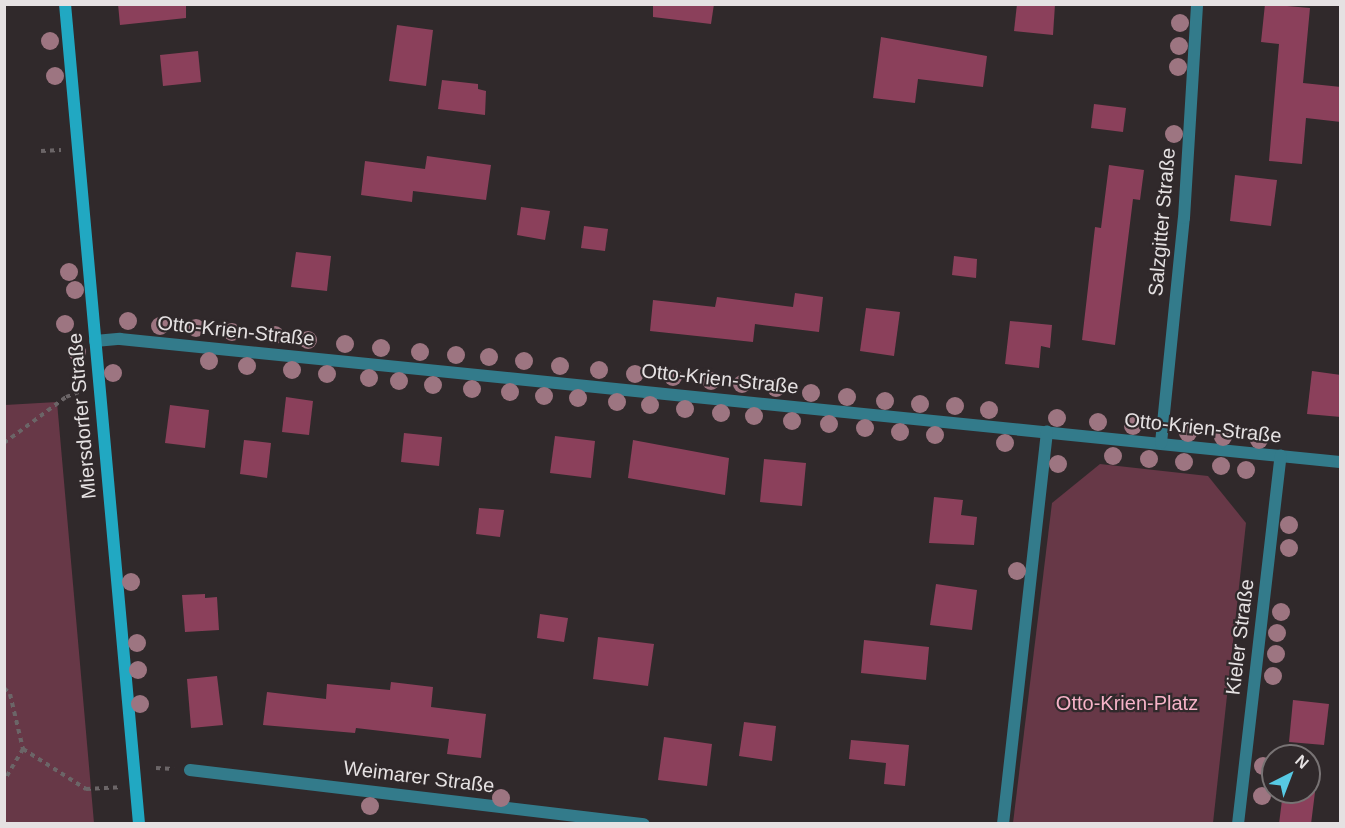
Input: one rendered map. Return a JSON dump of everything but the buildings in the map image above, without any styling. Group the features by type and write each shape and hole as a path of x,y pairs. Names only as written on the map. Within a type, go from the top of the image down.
{"street":[{"name":"Miersdorfer Straße","path":"65,4 139,824"},
{"name":"Salzgitter Straße","path":"1161,443 1184,218 1197,4"},
{"name":"Otto-Krien-Straße","path":"95,341 120,339 1341,462"},
{"path":"1003,824 1047,431"},
{"name":"Kieler Straße","path":"1239,824 1281,455"},
{"name":"Weimarer Straße","path":"190,770 644,824"}],"path":[{"path":"4,443 66,397 99,385"},
{"path":"4,688 10,694 23,749 4,781"},
{"path":"23,749 86,789 136,786"}],"green space":[{"path":"57,402 94,823 5,823 5,405"},
{"name":"Otto-Krien-Platz","path":"1100,464 1208,476 1246,523 1213,823 1013,823 1052,503"}]}
